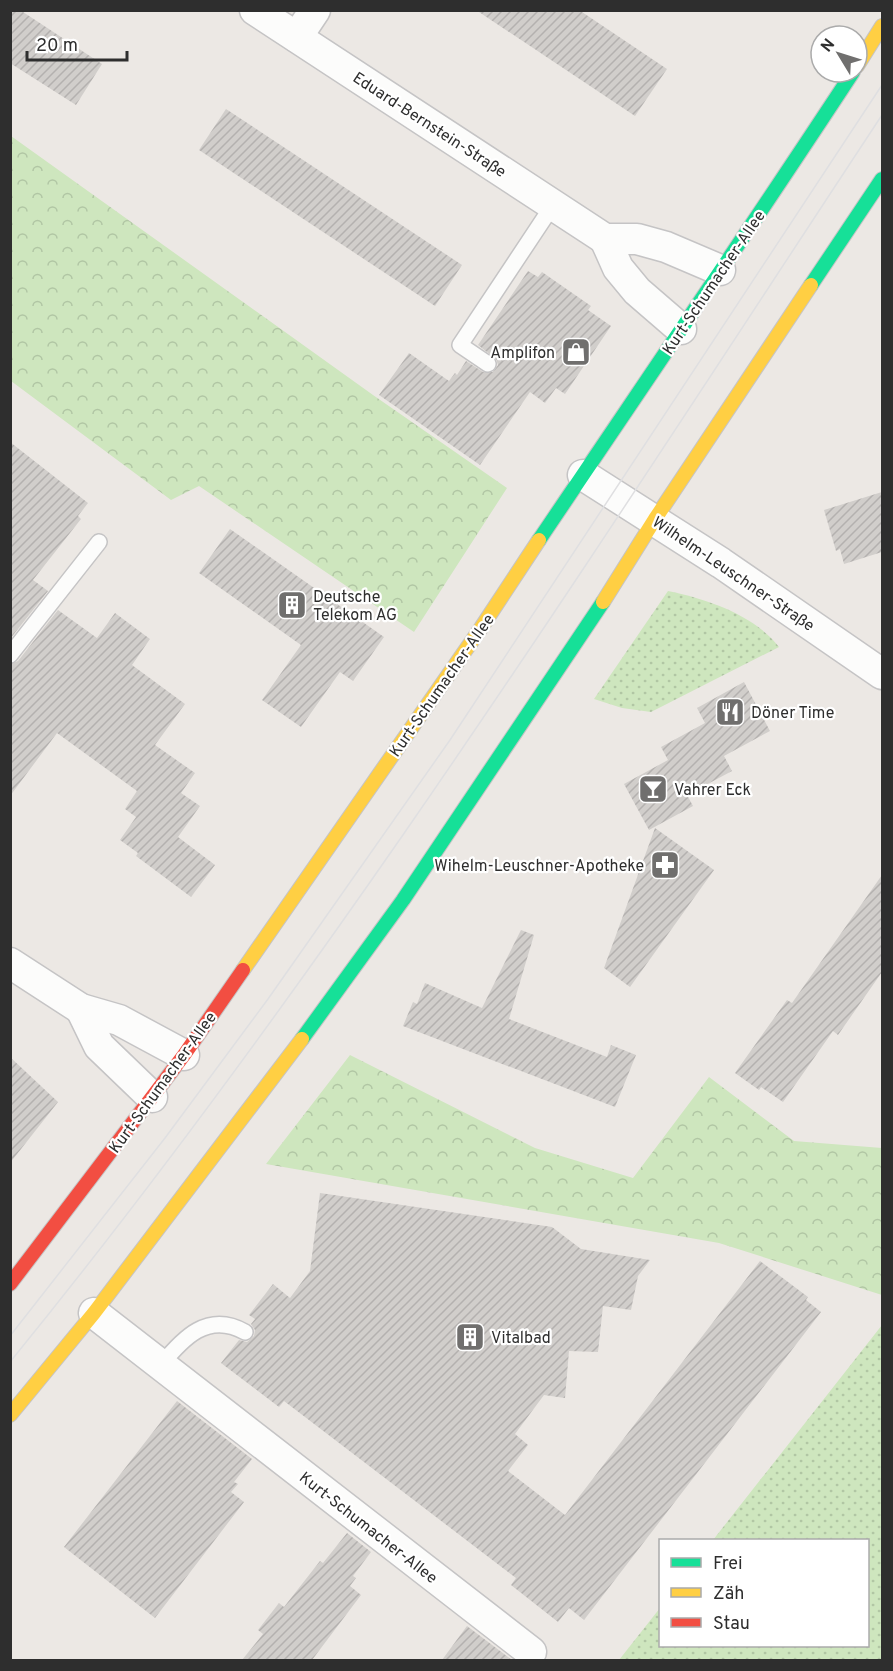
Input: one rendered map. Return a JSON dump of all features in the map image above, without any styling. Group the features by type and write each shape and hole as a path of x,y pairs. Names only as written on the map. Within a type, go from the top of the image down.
{"street":[{"name":"Eduard-Bernstein-Straße","path":"255,10 605,239"},
{"path":"297,38 315,10"},
{"path":"869,47 882,26"},
{"name":"Kurt-Schumacher-Allee","path":"10,1284 184,1055 481,628 845,84"},
{"path":"10,1415 94,1313 265,1090 403,900 614,586 655,519 882,179"},
{"path":"681,330 637,291 618,268 605,239 637,239 666,247 720,270"},
{"name":"Wilhelm-Leuschner-Straße","path":"583,475 655,519 882,674"},
{"path":"10,963 81,1009 119,1020 184,1055"},
{"path":"81,1009 99,1046 153,1097"},
{"name":"Kurt-Schumacher-Allee","path":"94,1313 531,1652"}],"lane":[{"path":"488,364 460,345 553,205"},
{"path":"10,655 99,542"},
{"path":"161,1365 190,1333 202,1328 225,1324 235,1326 245,1332"}],"green space":[{"path":"11,136 507,488 414,632 199,486 171,500 11,381"},
{"path":"668,591 714,604 743,617 769,636 779,647 651,712 622,708 594,699"},
{"path":"350,1055 535,1148 633,1178 709,1077 794,1141 882,1148 882,1295 719,1243 266,1164"},
{"path":"882,1325 882,1660 619,1660 659,1609 659,1647 869,1647 869,1539 714,1539"}],"building":[{"path":"10,10 20,10 102,64 76,105 10,63"},
{"path":"476,10 579,10 667,69 635,116"},
{"path":"226,109 462,265 435,306 199,150"},
{"path":"528,271 538,277 542,272 591,306 588,310 611,326 565,394 556,388 545,403 530,392 480,465 379,395 409,353 449,381 455,373 457,375 466,361 483,372 493,372 498,365 496,359 478,345"},
{"path":"10,442 88,503 78,516 81,519 33,580 48,591 10,639"},
{"path":"882,492 882,552 844,564 840,549 836,551 824,510"},
{"name":"Deutsche Telekom AG","path":"230,529 384,637 353,681 340,672 301,727 262,700 301,645 199,573"},
{"path":"58,610 97,638 115,613 150,639 132,665 185,704 155,745 195,773 181,793 200,806 178,837 215,865 191,897 136,856 138,853 120,840 136,817 125,809 137,791 57,733 10,796 10,664 18,661"},
{"path":"744,682 770,731 724,756 732,771 687,795 693,806 649,830 624,784 668,760 661,747 705,723 697,708"},
{"path":"655,828 714,870 630,987 604,968"},
{"path":"882,875 882,972 838,1035 833,1031 783,1102 761,1087 759,1090 735,1073 787,1000 792,1003"},
{"path":"521,930 534,935 509,1019 607,1057 611,1045 636,1055 615,1107 403,1026 413,1002 417,1004 425,983 482,1008"},
{"path":"10,1057 58,1102 10,1163"},
{"path":"320,1193 552,1227 581,1249 650,1260 638,1276 631,1310 603,1306 598,1352 569,1351 565,1398 544,1395 515,1434 528,1445 508,1471 565,1515 760,1261 808,1297 806,1300 821,1312 584,1620 569,1608 558,1622 511,1585 516,1578 284,1401 279,1407 221,1363 239,1340 247,1342 254,1336 255,1330 251,1324 255,1319 249,1315 273,1284 290,1298 310,1271"},
{"path":"177,1401 252,1459 234,1482 238,1484 231,1492 244,1502 155,1618 64,1547"},
{"path":"347,1533 371,1552 353,1576 356,1578 350,1586 361,1595 312,1660 242,1660 263,1634 258,1630 279,1603 284,1607 320,1561 323,1563"},
{"path":"467,1626 512,1660 442,1660"}],"tram line":[{"path":"10,1336 165,1138 268,999 450,740 882,85"},
{"path":"10,1362 128,1213 353,906 568,592 882,115"}],"traffic: fast":[{"path":"539,540 845,84"},
{"path":"811,285 882,179"},
{"path":"302,1039 403,900 603,602"}],"traffic: slow":[{"path":"869,47 882,26"},
{"path":"603,602 655,519 811,285"},
{"path":"243,970 481,628 539,540"},
{"path":"10,1415 94,1313 302,1039"}],"traffic: jam":[{"path":"10,1284 184,1055 243,970"}],"place":[{"name":"Amplifon","path":"576,352"},
{"name":"Deutsche Telekom AG","path":"292,605"},
{"name":"Döner Time","path":"730,712"},
{"name":"Vahrer Eck","path":"653,789"},
{"name":"Wihelm-Leuschner-Apotheke","path":"665,865"},
{"name":"Vitalbad","path":"470,1337"}]}
